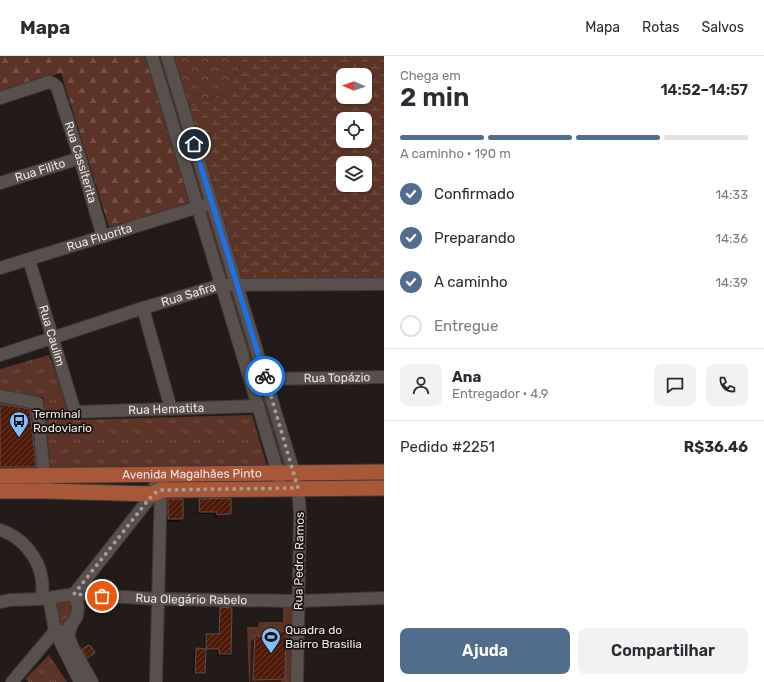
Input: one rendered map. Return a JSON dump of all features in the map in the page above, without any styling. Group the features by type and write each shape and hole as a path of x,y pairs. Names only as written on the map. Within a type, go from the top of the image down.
{"main road":[{"name":"Avenida Magalhães Pinto","path":"0,476 382,472"},
{"path":"381,488 382,472"},
{"name":"Avenida Magalhães Pinto","path":"0,492 157,492 298,488 381,488"}],"street":[{"path":"152,56 278,473 281,489"},
{"name":"Rua Pedro Ramos","path":"167,56 298,488 300,514 297,682"},
{"name":"Rua Cassiterita","path":"0,98 49,82 54,84 57,88 80,158 103,237"},
{"name":"Rua Filito","path":"0,183 80,158"},
{"name":"Rua Fluorita","path":"0,268 211,202"},
{"name":"Rua Caulim","path":"29,260 75,412"},
{"name":"Rua Safira","path":"0,355 221,284 384,284"},
{"path":"144,308 171,409"},
{"name":"Rua Topázio","path":"266,379 384,377"},
{"path":"0,396 37,403 45,475 45,491"},
{"name":"Rua Hematita","path":"75,412 258,406"},
{"path":"156,682 158,599 157,492 159,474"},
{"path":"92,682 73,648 68,635 77,616 78,606 74,594 157,492"},
{"path":"0,530 21,541 32,553 42,579 42,599 49,598 57,634 80,682"},
{"name":"Rua Olegário Rabelo","path":"0,602 10,600 42,599 74,594 158,599 299,601 384,598"},
{"path":"12,682 57,634 65,631 72,624"}],"green space":[{"path":"0,56 145,56 191,205 109,227 61,73 0,91"},
{"path":"159,56 163,56 232,279 227,280"},
{"path":"171,56 245,56 228,91 186,109"},
{"path":"245,56 384,56 384,280 241,282 186,109 228,91"},
{"path":"235,288 290,467 284,468 230,290"},
{"path":"49,355 74,420 252,415 269,473 50,471 43,397 0,390 0,369"},
{"path":"74,594 77,616 55,631 49,598"},
{"name":"Quadra do Bairro Brasilia","path":"295,605 293,682 249,682 247,627 258,627 259,622 283,622 283,606"},
{"path":"49,655 67,682 29,682 25,679"}],"building":[{"name":"Terminal Rodoviario","path":"0,404 30,409 36,467 0,467"},
{"path":"231,498 231,514 217,515 217,512 199,512 199,499"},
{"path":"168,499 183,499 183,519 168,519"},
{"path":"220,607 232,608 231,654 219,654 219,649 206,649 206,634 219,634"},
{"path":"266,631 286,631 285,679 253,680 255,636 266,636"},
{"path":"89,645 95,653 87,658 82,649"},
{"path":"196,648 206,649 205,673 195,673"}],"way so far":[{"path":"102,596 74,594 153,494 161,490 298,488 265,376"}],"place":[{"name":"Terminal Rodoviario","path":"19,438"},
{"name":"Quadra do Bairro Brasilia","path":"271,654"}],"route":[{"path":"194,144 265,376"}]}
